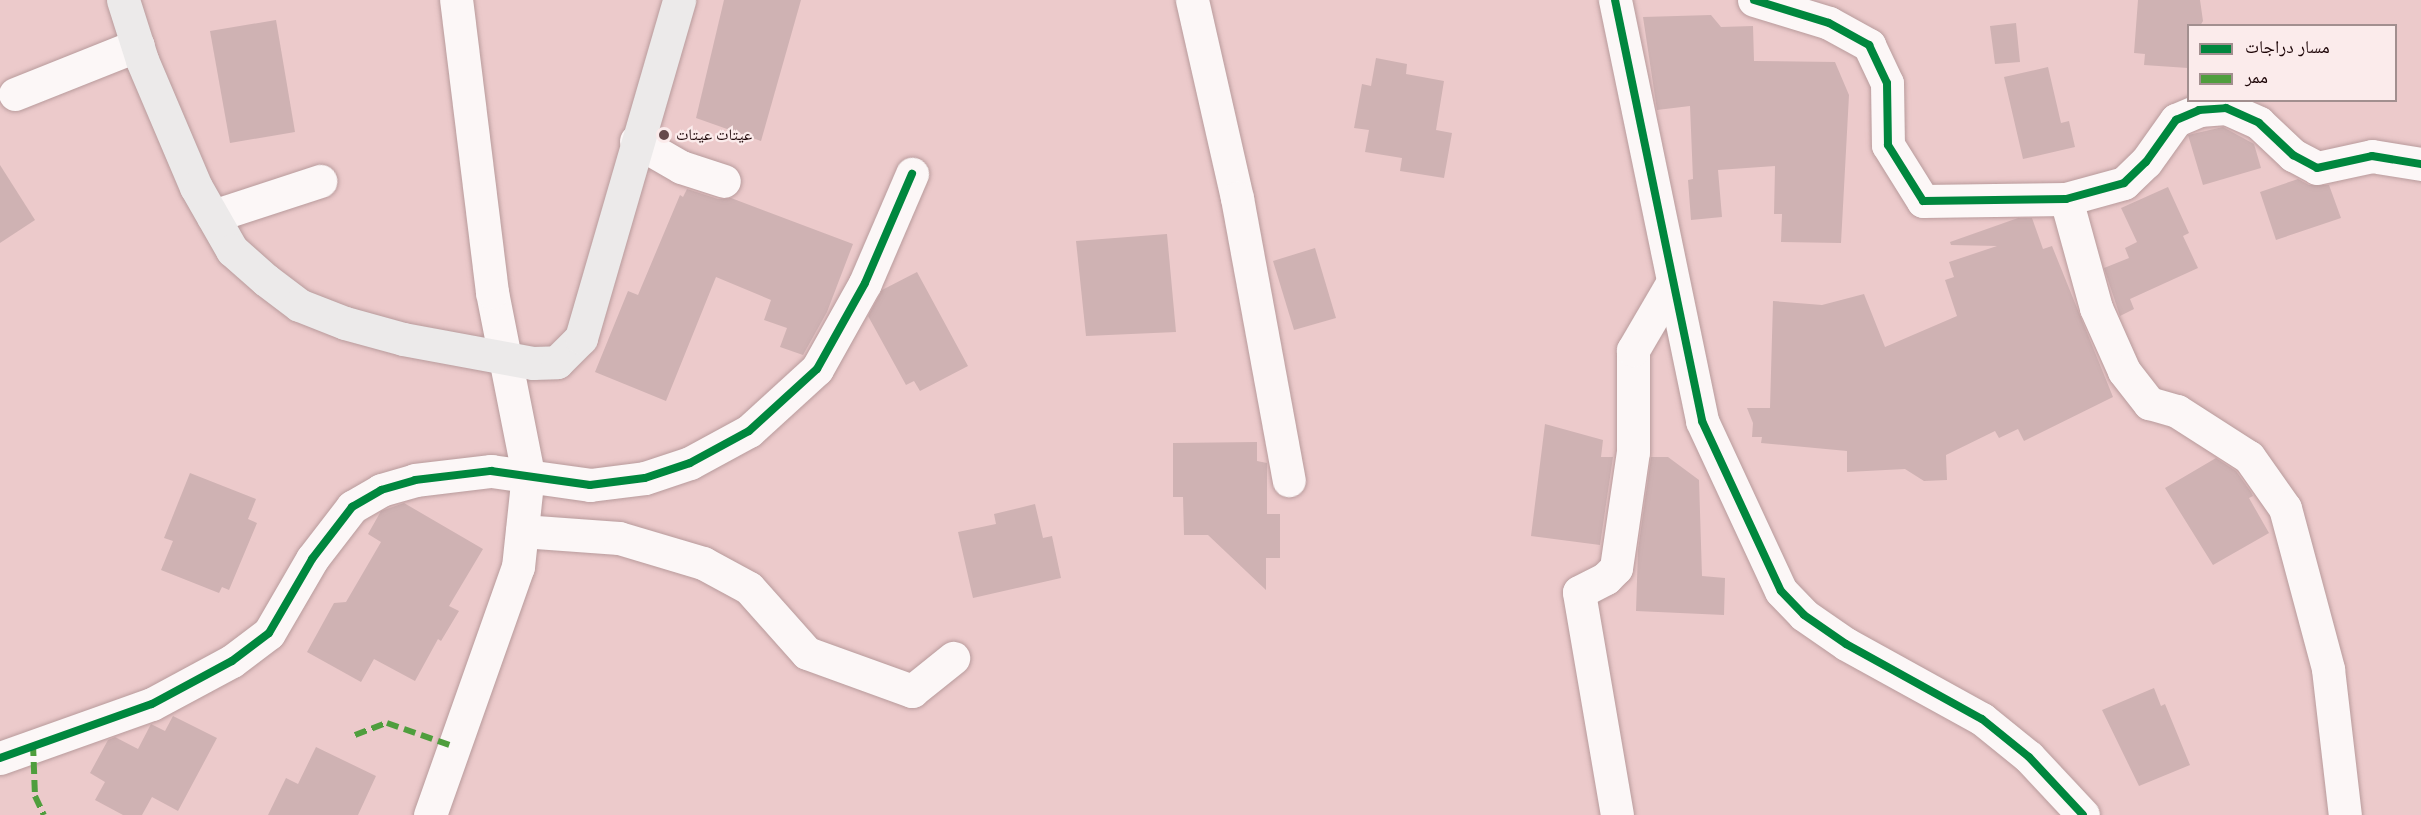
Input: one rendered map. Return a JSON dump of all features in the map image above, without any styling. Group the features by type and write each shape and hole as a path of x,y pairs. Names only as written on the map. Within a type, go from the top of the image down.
{"main road":[{"path":"123,0 138,45 196,187 232,250 299,305 403,339 533,363 557,362 581,338 636,141 679,0"}],"street":[{"path":"430,815 518,567 528,474 502,357 456,0"},
{"path":"1192,0 1237,198 1289,480"},
{"path":"1615,0 1671,285 1702,421 1781,591 1804,615 1846,644 1982,719 2029,757 2084,815"},
{"path":"1754,0 1829,23 1869,45 1887,83 1888,145 1923,201 2066,199 2124,183 2146,162 2176,120 2199,110 2226,108 2259,123 2293,155 2317,168 2372,156 2421,164"},
{"path":"15,94 138,45"},
{"path":"636,141 681,167 724,181"},
{"path":"0,758 152,704 232,661 269,633 312,559 352,507 381,490 415,480 491,471 528,474 590,485 645,478 690,463 749,431 817,369 865,283 912,174"},
{"path":"213,216 320,181"},
{"path":"2066,199 2096,308 2124,371 2149,403 2177,411 2249,457 2285,508 2328,669 2345,815"},
{"path":"1617,815 1579,592 1606,578 1616,568 1632,452 1634,350 1671,285"},
{"path":"522,531 619,538 703,563 749,588 807,653 912,691 953,658"}],"building":[{"path":"724,0 801,0 761,141 696,118"},
{"path":"2138,0 2200,0 2203,21 2201,24 2187,24 2187,68 2144,65 2145,54 2134,53"},
{"path":"1711,15 1721,27 1753,26 1754,61 1835,62 1849,95 1841,243 1781,242 1782,214 1774,214 1775,166 1718,170 1722,217 1691,220 1688,180 1693,179 1690,106 1657,110 1643,17"},
{"path":"276,20 295,132 230,143 210,31"},
{"path":"2016,23 2020,62 1995,64 1990,26"},
{"path":"1376,58 1407,64 1406,74 1444,81 1436,130 1452,133 1444,178 1400,171 1402,158 1365,152 1369,130 1354,128 1362,84 1371,86"},
{"path":"2048,67 2061,123 2069,121 2075,147 2023,159 2004,77"},
{"path":"2223,127 2254,144 2261,168 2203,185 2188,135"},
{"path":"0,165 35,220 0,243"},
{"path":"2298,179 2309,185 2329,185 2341,218 2276,240 2260,192"},
{"path":"2168,187 2189,233 2183,236 2198,268 2130,299 2134,309 2120,316 2104,268 2129,258 2125,248 2137,242 2121,208"},
{"path":"687,189 718,199 731,198 853,244 827,312 803,355 780,347 787,328 764,320 771,300 716,277 666,401 595,372 628,291 638,295 680,195 683,197"},
{"path":"2018,218 2032,218 2043,249 2052,246 2113,397 2024,441 2018,429 1999,438 1995,431 1946,455 1947,480 1924,481 1905,469 1847,472 1847,451 1761,443 1762,437 1752,437 1753,423 1747,408 1770,408 1773,301 1822,305 1864,294 1885,347 1957,316 1945,280 1954,277 1949,262 1997,246 1951,245 1950,242"},
{"path":"1167,234 1176,332 1086,336 1076,241"},
{"path":"1315,248 1336,318 1294,330 1273,261"},
{"path":"917,272 968,366 920,391 914,381 906,385 868,316 882,290"},
{"path":"1545,424 1603,440 1601,457 1613,457 1600,545 1531,536"},
{"path":"1257,442 1257,461 1267,463 1267,514 1280,514 1280,558 1266,558 1266,590 1208,535 1184,535 1183,497 1173,497 1173,443"},
{"path":"1651,457 1668,457 1699,480 1702,576 1725,578 1724,615 1636,611 1638,550"},
{"path":"2216,458 2236,471 2251,492 2253,496 2249,498 2269,533 2213,565 2165,488"},
{"path":"190,473 256,499 248,519 257,523 229,590 222,587 219,593 161,570 173,541 164,538"},
{"path":"404,503 483,549 449,606 459,611 441,641 438,639 415,681 374,659 361,682 307,652 334,603 346,602 381,542 368,534 381,511"},
{"path":"1035,504 1043,538 1052,536 1061,578 973,598 958,532 996,524 994,514"},
{"path":"2154,688 2161,706 2165,704 2190,765 2139,786 2102,710"},
{"path":"173,716 217,738 178,811 152,797 142,815 123,815 95,800 105,782 90,773 108,740 115,737 138,749 151,724 165,731"},
{"path":"316,747 376,776 358,815 268,815 286,778 298,784"}],"marked path":[{"path":"355,735 387,723 455,747"},
{"path":"33,744 35,796 44,815"}],"cycle path":[{"path":"1615,0 1702,421 1781,591 1804,615 1846,644 1982,719 2029,757 2083,815"},
{"path":"1754,0 1829,23 1869,45 1887,83 1888,145 1923,201 2066,199 2124,183 2146,162 2176,120 2199,110 2226,108 2259,123 2293,155 2317,168 2372,156 2421,164"},
{"path":"0,758 152,704 232,661 269,633 312,559 352,507 381,490 415,480 491,471 590,485 645,478 690,463 749,431 817,369 865,283 912,174"}],"place":[{"name":"عيتات عيتات","path":"664,135"}]}
